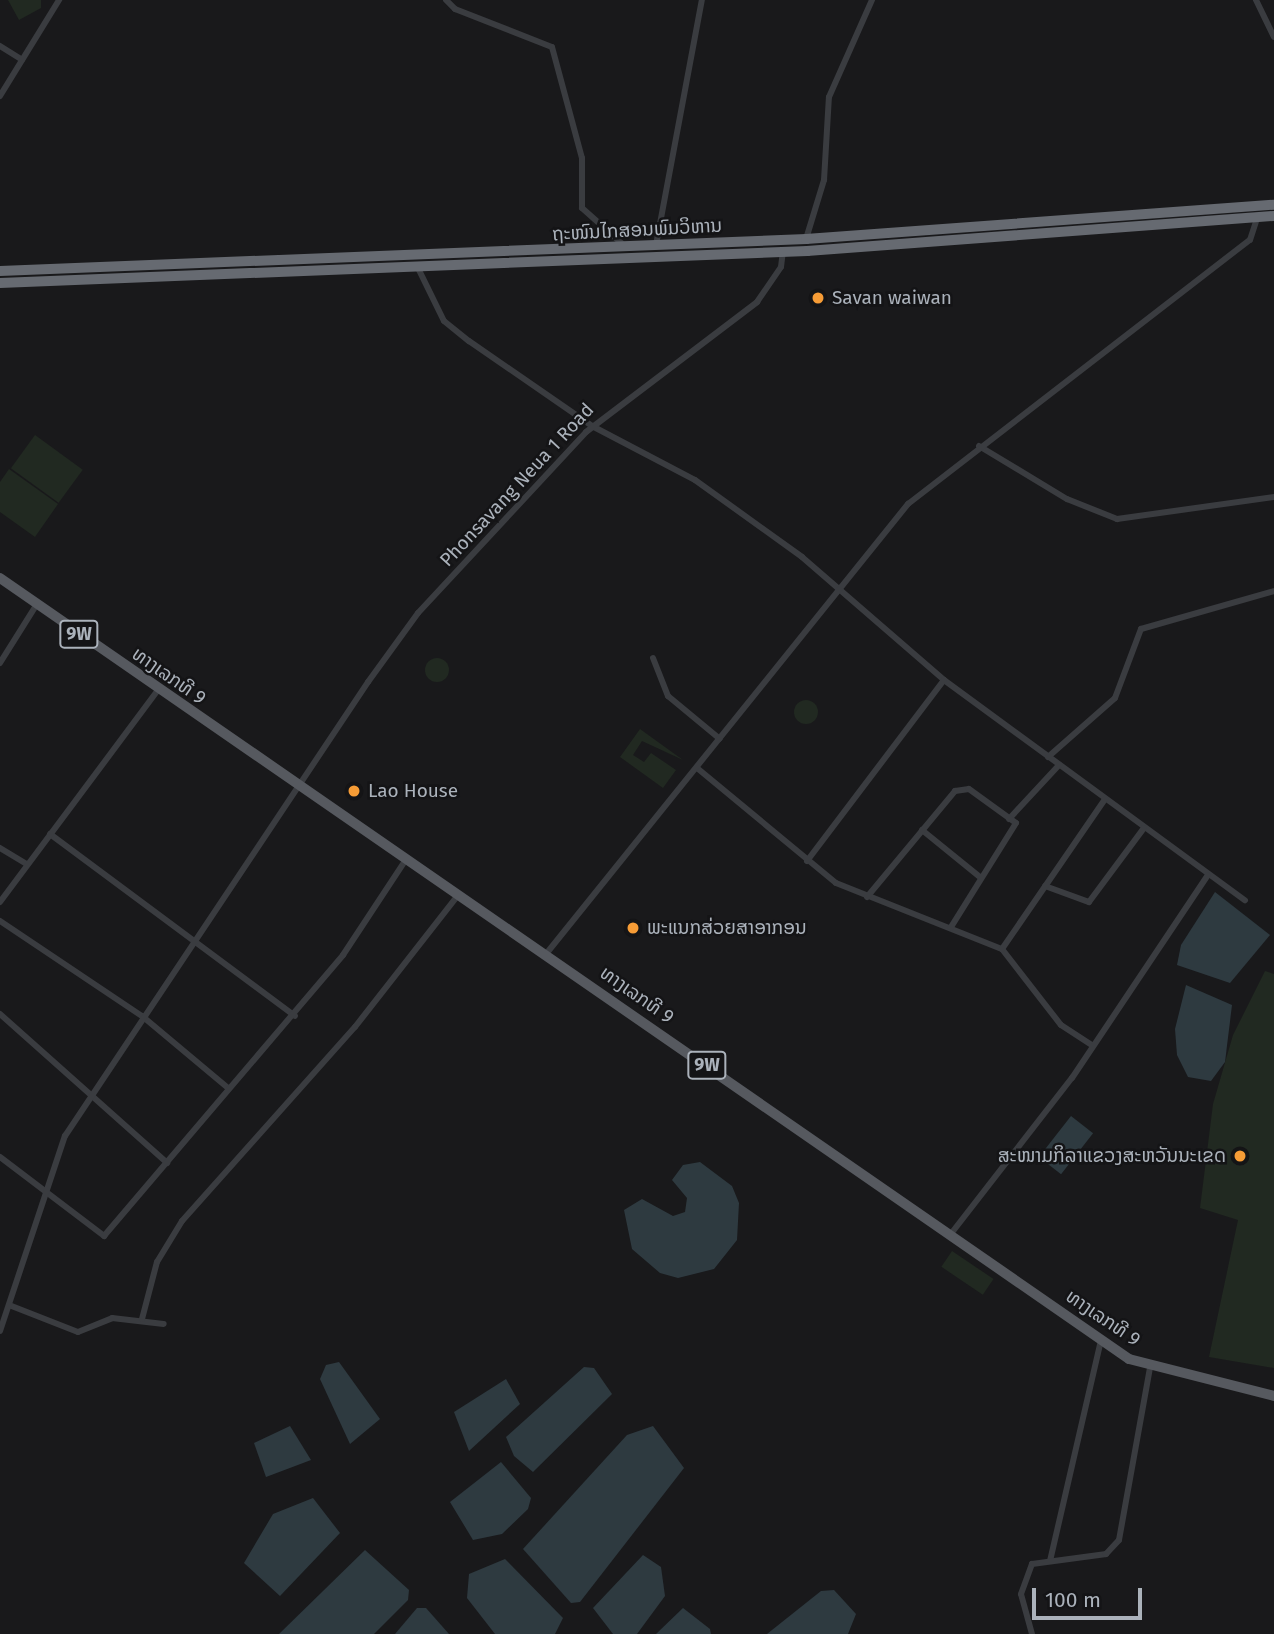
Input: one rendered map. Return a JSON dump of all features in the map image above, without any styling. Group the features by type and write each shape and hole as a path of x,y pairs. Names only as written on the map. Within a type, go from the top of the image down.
{"highway":[{"name":"ຖະໜົນໄກສອນພົມວິຫານ","path":"0,271 654,247 783,246 806,239 1274,205"},
{"name":"ຖະໜົນໄກສອນພົມວິຫານ","path":"0,283 418,268 1274,216"}],"main road":[{"name":"ທາງເລກທີ 9","path":"0,578 158,690 407,858 1101,1340 1150,1367 1274,1396"}],"street":[{"path":"0,96 59,0"},
{"path":"446,0 455,9 552,47 582,158 582,208 628,248"},
{"path":"654,247 663,235 702,0"},
{"path":"806,239 824,180 829,97 872,0"},
{"path":"1256,0 1274,37"},
{"path":"0,46 22,60"},
{"path":"546,954 720,739 836,587 908,504 979,446 1250,240 1257,218"},
{"name":"Phonsavang Neua 1 Road","path":"0,1331 44,1193 89,1096 297,786 418,613 592,426 738,320 773,281 783,246"},
{"path":"418,268 444,321 592,426 695,480 836,587 944,680 1245,900"},
{"path":"979,446 1067,499 1117,519 1274,497"},
{"path":"1048,757 1115,698 1141,629 1274,591"},
{"path":"0,663 37,604"},
{"path":"653,659 668,696 720,739"},
{"path":"807,861 944,680"},
{"path":"0,902 158,690"},
{"path":"1009,819 1059,765"},
{"path":"697,768 807,861 867,897 951,927 1002,949 1061,1025 1093,1046"},
{"path":"867,897 955,791 968,789 1016,824 951,927"},
{"path":"1002,949 1105,799"},
{"path":"1045,886 1089,902 1144,828"},
{"path":"922,830 981,878"},
{"path":"50,834 191,945 295,1016"},
{"path":"0,848 27,864"},
{"path":"0,1157 104,1237 227,1087 295,1016 379,910 407,858"},
{"path":"950,1234 1093,1046 1208,875"},
{"path":"142,1319 157,1262 182,1221 355,1027 459,894"},
{"path":"0,921 142,1016 227,1087"},
{"path":"0,1014 167,1163"},
{"path":"9,1305 78,1332 112,1318 142,1319 164,1324"},
{"path":"1050,1561 1101,1340"},
{"path":"1032,1634 1021,1590 1032,1564 1116,1547 1150,1367"}],"shaded area":[{"path":"8,0 41,0 41,8 19,20"},
{"path":"35,435 83,470 59,503 11,468"},
{"path":"9,469 58,504 35,537 0,512 0,482"},
{"path":"437,658 445,662 449,670 445,678 437,682 429,678 425,670 429,662"},
{"path":"806,700 815,703 818,712 815,721 806,724 797,721 794,712 797,703"},
{"path":"640,729 683,760 642,741 633,755 644,762 651,753 676,770 663,788 620,757"},
{"path":"1215,892 1270,935 1230,983 1177,965 1181,945"},
{"name":"ສະໜາມກິລາແຂວງສະຫວັນນະເຂດ","path":"1265,971 1274,974 1274,1368 1209,1357 1238,1220 1200,1208 1213,1104 1233,1035"},
{"path":"1186,985 1232,1005 1225,1062 1211,1081 1188,1077 1177,1055 1175,1029"},
{"path":"1071,1116 1093,1133 1061,1174 1039,1157"},
{"path":"700,1162 732,1186 739,1203 737,1240 714,1269 678,1278 660,1273 632,1249 624,1210 642,1199 673,1216 685,1212 687,1198 672,1180 683,1165"},
{"path":"952,1251 993,1279 983,1295 941,1267"},
{"path":"339,1362 380,1419 350,1444 320,1379 326,1365"},
{"path":"584,1367 594,1368 612,1394 533,1472 514,1456 506,1437"},
{"path":"506,1379 520,1404 469,1451 454,1412"},
{"path":"290,1426 311,1460 266,1477 254,1443"},
{"path":"653,1426 684,1468 580,1602 571,1603 523,1549 627,1435"},
{"path":"501,1462 531,1498 528,1509 502,1534 473,1540 450,1502"},
{"path":"313,1498 340,1533 280,1596 244,1563 273,1514"},
{"path":"365,1550 409,1590 408,1600 374,1634 279,1634"},
{"path":"643,1555 661,1567 665,1596 637,1634 613,1634 593,1608"},
{"path":"505,1559 563,1618 555,1634 495,1634 467,1598 469,1574"},
{"path":"834,1590 856,1614 848,1634 767,1634 821,1591"},
{"path":"417,1608 426,1608 449,1634 395,1634"},
{"path":"683,1608 710,1629 711,1634 656,1634"}],"place":[{"name":"Savan waiwan","path":"818,298"},
{"name":"Lao House","path":"354,791"},
{"name":"ພະແນກສ່ວຍສາອາກອນ","path":"633,928"},
{"name":"ສະໜາມກິລາແຂວງສະຫວັນນະເຂດ","path":"1240,1156"}]}
